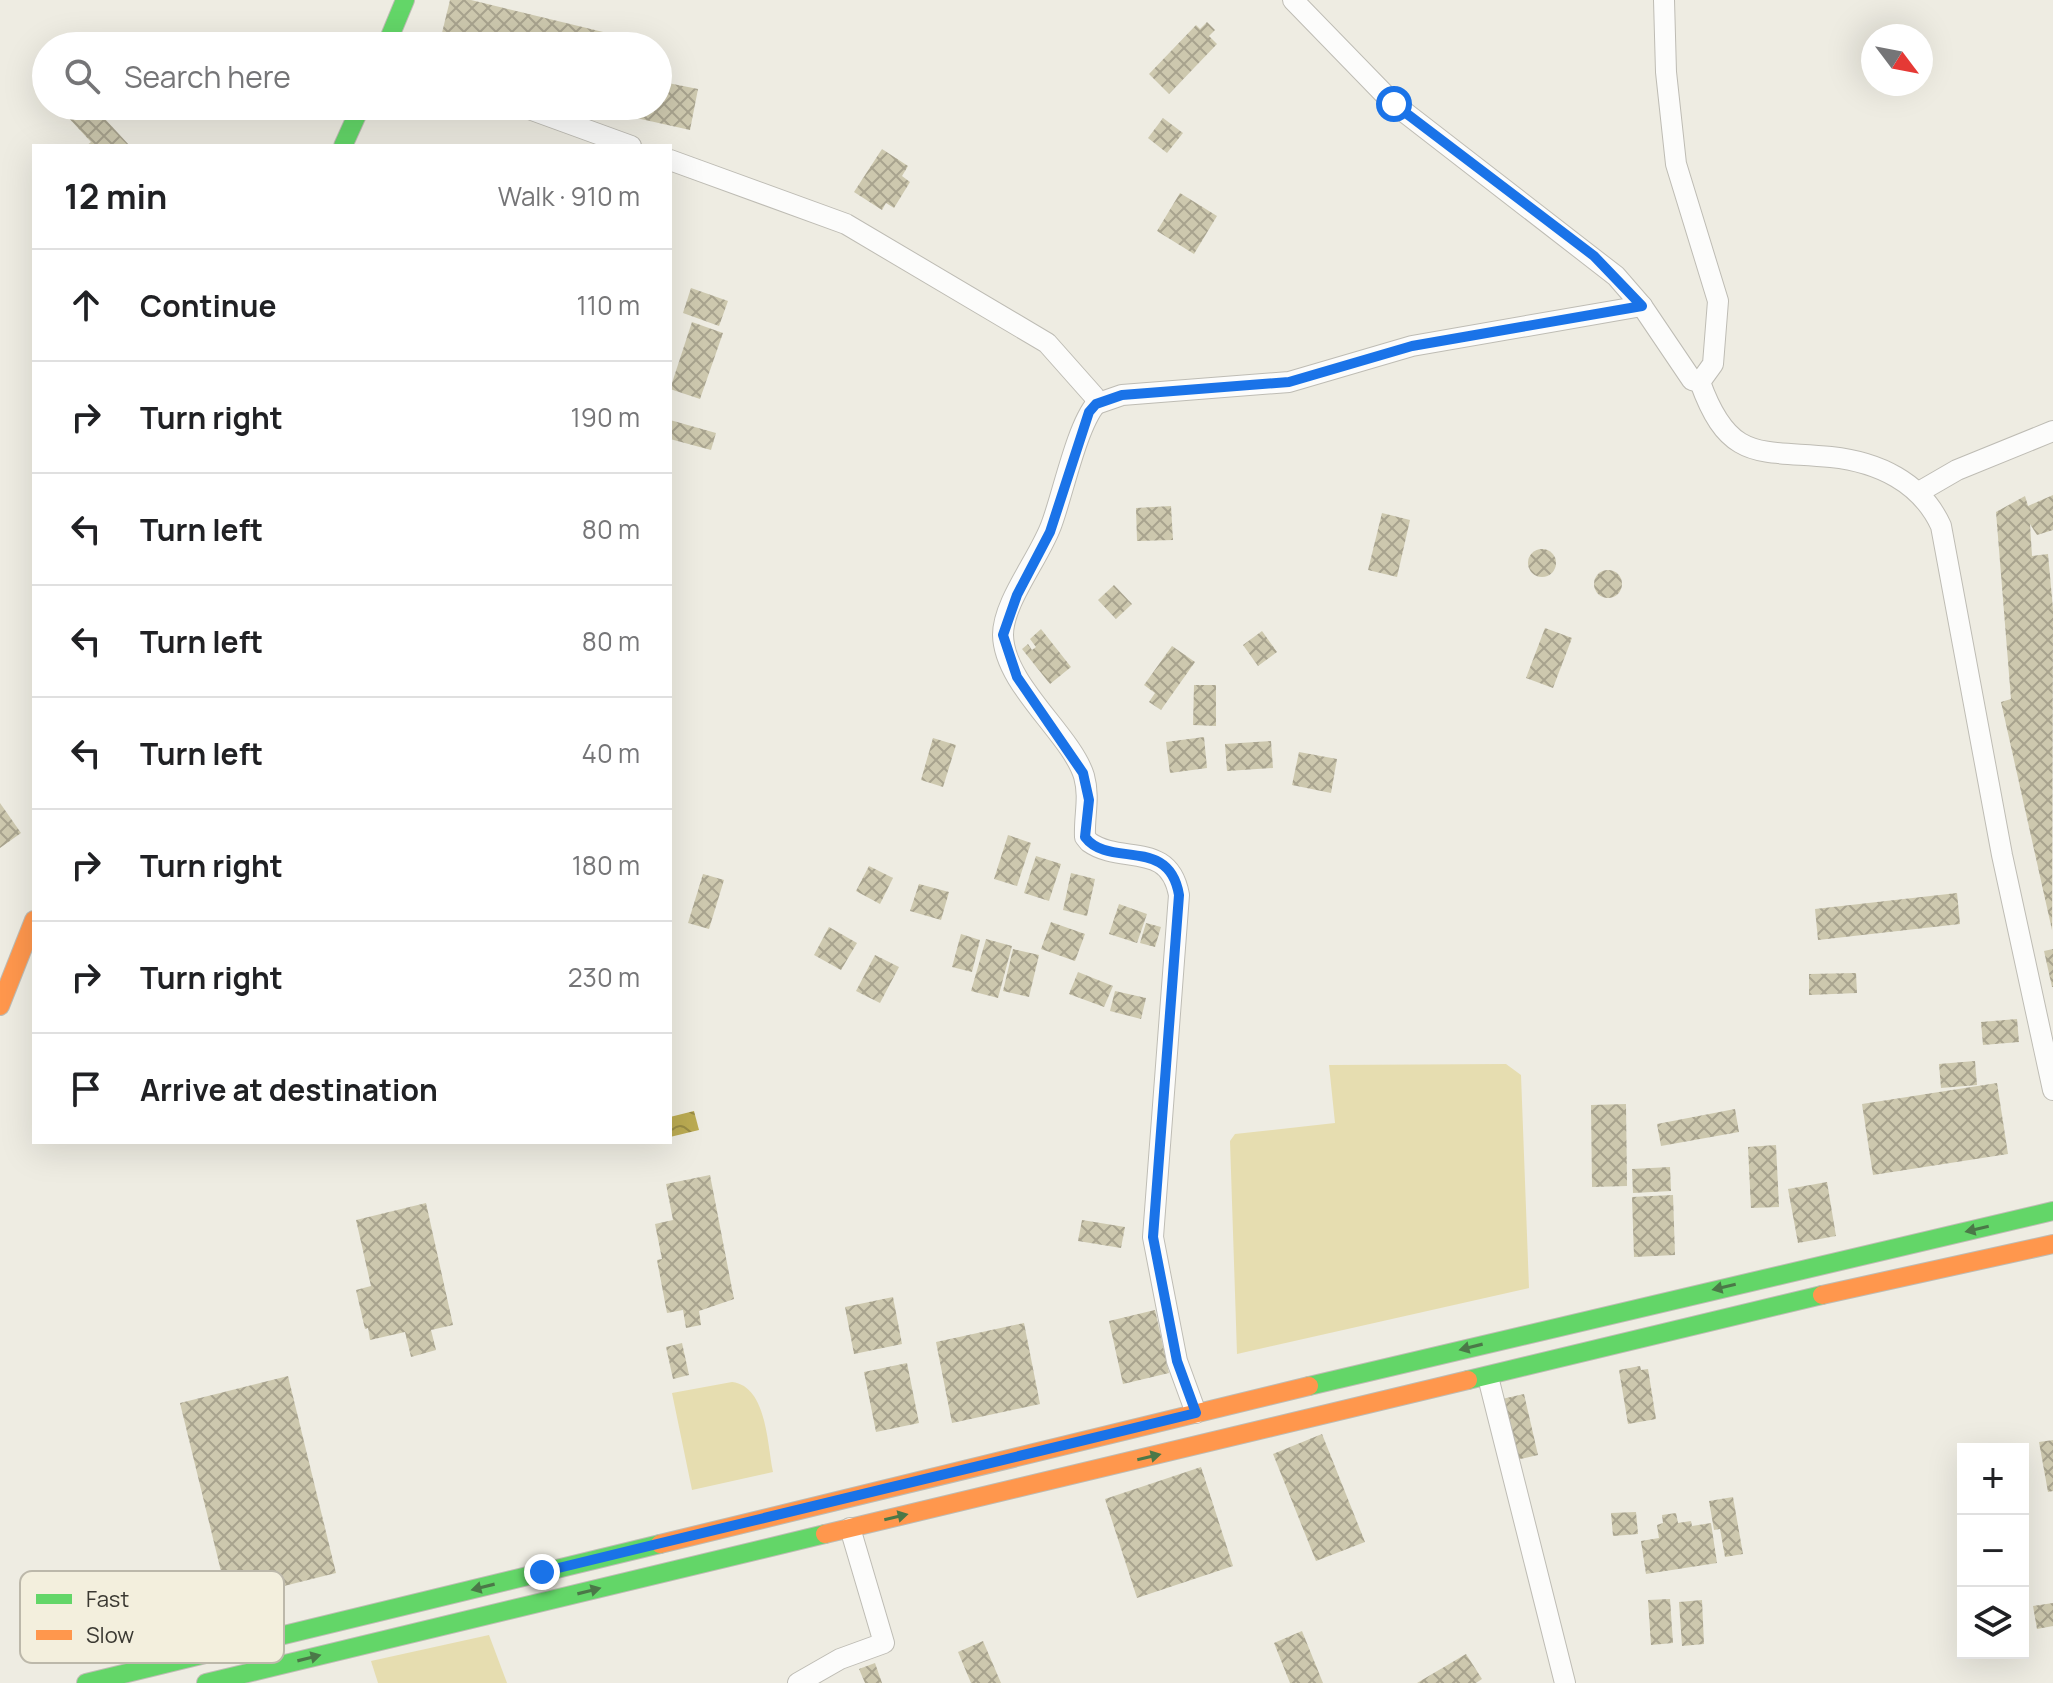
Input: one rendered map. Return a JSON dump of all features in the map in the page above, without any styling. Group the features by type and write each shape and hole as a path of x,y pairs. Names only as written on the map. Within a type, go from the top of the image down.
{"main road":[{"path":"392,32 405,0"},
{"path":"344,144 355,120"},
{"path":"0,1006 32,925"},
{"path":"284,1635 1196,1413 2053,1211"},
{"path":"206,1683 2053,1244"},
{"path":"924,1480 932,1509"},
{"path":"542,1572 548,1601"},
{"path":"86,1683 168,1663"},
{"path":"233,1663 236,1676"}],"street":[{"path":"1293,0 1394,104 1594,256 1642,306 1692,380 1700,382"},
{"path":"1664,0 1666,72 1676,164 1718,301 1713,364 1700,382"},
{"path":"560,120 626,144"},
{"path":"672,161 846,224 1047,343 1090,391 1096,404"},
{"path":"1196,1413 1177,1361 1153,1237 1179,895 1176,882 1172,872 1150,858 1093,846 1085,837 1089,800 1083,773 1017,677 1003,635 1012,605 1050,532 1085,422 1096,404 1122,395 1289,382 1412,346 1642,306"},
{"path":"1700,382 1719,423 1743,445 1771,456 1833,458 1889,472 1919,492 1941,526 2002,855 2053,1090"},
{"path":"1919,492 1957,470 2053,431"},
{"path":"1488,1377 1565,1683"},
{"path":"798,1683 840,1659 884,1643 850,1528"}],"shaded area":[{"path":"1506,1064 1521,1075 1529,1288 1237,1354 1230,1141 1235,1134 1335,1123 1329,1065"},
{"path":"732,1382 744,1386 759,1405 773,1472 692,1490 672,1393"},
{"path":"489,1635 507,1683 378,1683 371,1661"}],"water":[{"path":"694,1111 699,1130 672,1137 672,1116"}],"building":[{"path":"450,0 471,0 603,32 442,32"},
{"path":"1207,22 1215,30 1209,36 1217,44 1169,94 1149,74 1196,25 1200,29"},
{"path":"672,84 698,89 690,130 645,120 672,120"},
{"path":"1163,118 1183,133 1167,153 1148,138"},
{"path":"71,120 106,120 128,144 88,144 91,142"},
{"path":"882,149 908,166 902,176 910,182 894,208 886,203 882,210 854,192"},
{"path":"1180,193 1217,216 1194,254 1157,231"},
{"path":"691,288 728,301 719,326 683,313"},
{"path":"692,322 723,333 700,399 672,390"},
{"path":"672,421 716,433 711,450 672,440"},
{"path":"2053,495 2053,530 2037,535 2030,524 2032,556 2048,554 2053,609 2052,930 2001,702 2011,699 1996,512 2025,496 2028,506"},
{"path":"1171,506 1173,540 1137,541 1136,508"},
{"path":"1382,513 1410,520 1397,577 1368,570"},
{"path":"1542,549 1552,553 1556,563 1552,573 1542,577 1532,573 1528,563 1532,553"},
{"path":"1608,570 1618,574 1622,584 1618,594 1608,598 1598,594 1594,584 1598,574"},
{"path":"1114,585 1132,604 1116,619 1098,600"},
{"path":"1545,628 1572,638 1553,688 1526,678"},
{"path":"1041,629 1071,667 1050,684 1022,649 1028,644 1032,650 1036,647 1030,639"},
{"path":"1262,631 1277,652 1258,666 1243,645"},
{"path":"1172,646 1195,662 1161,710 1149,702 1155,693 1144,685"},
{"path":"1194,685 1216,685 1216,726 1193,725"},
{"path":"1204,737 1207,768 1170,773 1166,742"},
{"path":"933,738 956,745 943,787 921,780"},
{"path":"1271,741 1273,768 1227,771 1225,744"},
{"path":"1299,752 1337,759 1331,793 1292,785"},
{"path":"0,803 21,833 0,848"},
{"path":"1008,835 1031,843 1017,886 994,879"},
{"path":"1036,856 1061,864 1049,901 1024,893"},
{"path":"869,866 893,878 880,904 856,891"},
{"path":"1071,873 1095,879 1087,916 1063,910"},
{"path":"703,874 724,880 709,929 688,923"},
{"path":"919,884 949,892 941,920 910,911"},
{"path":"1957,893 1960,924 1818,940 1815,909"},
{"path":"1119,904 1147,914 1137,943 1109,934"},
{"path":"1051,922 1085,934 1075,961 1041,949"},
{"path":"1146,923 1161,927 1155,947 1140,943"},
{"path":"829,927 857,943 841,970 814,955"},
{"path":"961,934 980,940 972,972 952,967"},
{"path":"986,939 1012,946 998,998 971,991"},
{"path":"1013,949 1039,955 1029,997 1003,991"},
{"path":"2053,949 2053,987 2052,987 2044,951"},
{"path":"875,955 899,967 880,1003 856,991"},
{"path":"1078,972 1113,986 1104,1007 1069,994"},
{"path":"1856,973 1857,993 1809,995 1809,974"},
{"path":"1115,991 1146,998 1141,1019 1110,1011"},
{"path":"2017,1019 2019,1042 1983,1045 1981,1022"},
{"path":"1975,1061 1977,1085 1941,1088 1939,1064"},
{"path":"1997,1083 2008,1154 1873,1175 1862,1104"},
{"path":"1626,1104 1627,1186 1592,1187 1591,1105"},
{"path":"1735,1109 1739,1132 1661,1146 1657,1124"},
{"path":"1776,1145 1779,1207 1751,1208 1748,1147"},
{"path":"1670,1167 1671,1191 1633,1193 1632,1169"},
{"path":"710,1175 734,1299 699,1311 701,1325 686,1328 683,1310 667,1313 657,1260 662,1259 655,1224 673,1220 666,1184"},
{"path":"1827,1182 1836,1236 1798,1243 1788,1189"},
{"path":"1673,1195 1675,1255 1634,1257 1632,1197"},
{"path":"426,1203 453,1325 431,1330 436,1350 411,1357 405,1332 370,1340 368,1328 365,1329 356,1290 371,1286 356,1220"},
{"path":"1082,1220 1125,1227 1121,1248 1078,1241"},
{"path":"893,1297 902,1344 854,1354 845,1307"},
{"path":"1155,1310 1169,1373 1123,1384 1109,1321"},
{"path":"1024,1323 1040,1404 952,1423 936,1342"},
{"path":"682,1343 689,1375 673,1379 666,1347"},
{"path":"907,1363 919,1423 876,1432 864,1372"},
{"path":"1640,1366 1641,1370 1648,1369 1656,1419 1628,1424 1619,1370"},
{"path":"288,1376 336,1573 284,1586 284,1571 221,1571 180,1403"},
{"path":"1524,1394 1538,1455 1516,1460 1502,1399"},
{"path":"1322,1434 1365,1542 1316,1561 1273,1454"},
{"path":"2053,1440 2053,1491 2048,1492 2039,1442"},
{"path":"1201,1467 1233,1566 1137,1598 1105,1499"},
{"path":"1733,1497 1743,1554 1725,1557 1720,1529 1714,1530 1709,1501"},
{"path":"1636,1512 1638,1534 1613,1536 1611,1513"},
{"path":"1676,1513 1678,1523 1691,1521 1692,1526 1711,1523 1717,1563 1646,1574 1641,1541 1659,1538 1657,1525 1663,1523 1662,1515"},
{"path":"1670,1599 1673,1643 1651,1645 1648,1600"},
{"path":"1702,1600 1704,1644 1682,1646 1679,1602"},
{"path":"2053,1603 2053,1626 2037,1629 2033,1606"},
{"path":"1302,1631 1323,1683 1290,1683 1274,1643"},
{"path":"983,1641 1001,1683 971,1683 958,1652"},
{"path":"1466,1654 1482,1679 1476,1683 1417,1683"},
{"path":"875,1663 882,1683 865,1683 859,1669"}],"traffic: fast":[{"path":"392,32 405,0"},
{"path":"344,144 355,120"},
{"path":"1309,1386 2053,1211"},
{"path":"1468,1380 1822,1295"},
{"path":"206,1683 825,1534"},
{"path":"284,1635 660,1544"},
{"path":"86,1683 169,1663"}],"traffic: slow":[{"path":"0,1006 32,925"},
{"path":"1822,1295 2053,1244"},
{"path":"825,1534 1468,1380"},
{"path":"660,1544 1309,1386"}],"route":[{"path":"542,1572 1196,1413 1177,1361 1153,1237 1164,1055 1179,895 1176,882 1172,872 1150,858 1093,846 1085,837 1089,800 1083,773 1017,677 1003,635 1017,595 1050,532 1085,422 1096,404 1122,395 1289,382 1412,346 1642,306 1594,256 1445,146 1394,104"}]}
